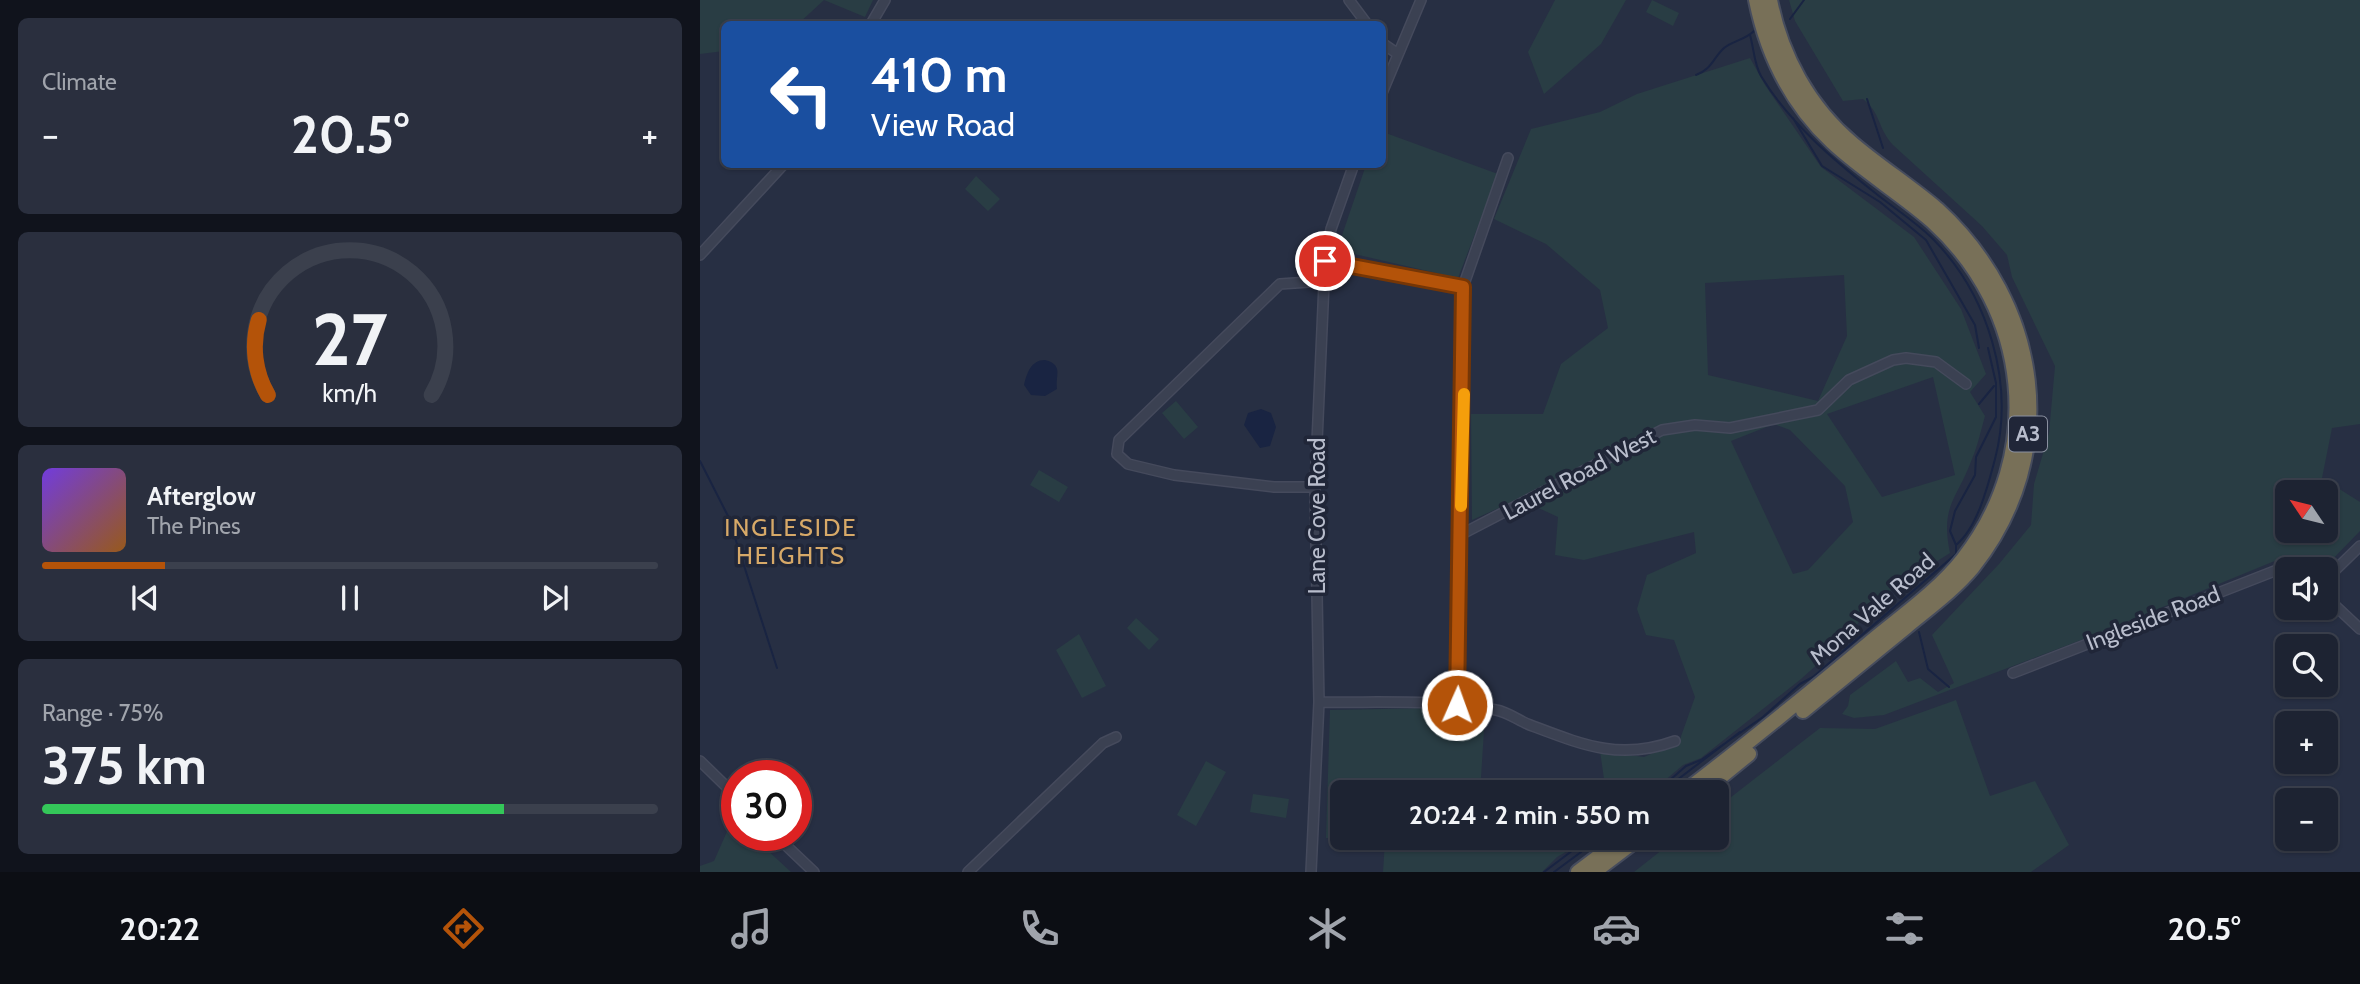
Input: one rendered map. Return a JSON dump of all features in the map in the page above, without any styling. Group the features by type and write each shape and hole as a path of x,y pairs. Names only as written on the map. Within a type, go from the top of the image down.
{"highway":[{"name":"Mona Vale Road","path":"1700,780 1809,694 1930,592 1962,559 1992,514 2007,475 2016,435 2015,368 2003,324 1987,286 1962,251 1931,221 1833,143 1813,121 1790,91 1773,59 1756,0"},
{"name":"Mona Vale Road","path":"1717,780 1957,585 1984,551 2009,507 2023,461 2029,422 2024,348 2004,292 1975,247 1936,208 1852,144 1813,102 1781,43 1770,0"},
{"path":"1578,872 1607,850"},
{"path":"1594,872 1623,850"}],"street":[{"path":"873,21 885,0"},
{"path":"1349,0 1365,21"},
{"path":"1386,83 1421,0"},
{"path":"1386,46 1398,54"},
{"path":"1457,705 1458,557 1462,534 1463,287 1508,158"},
{"path":"700,255 780,168"},
{"name":"Lane Cove Road","path":"1311,872 1319,702 1315,487 1325,261 1331,229 1353,168"},
{"path":"1325,261 1463,287"},
{"path":"1315,487 1274,487 1174,475 1128,464 1116,454 1119,440 1280,284 1324,281"},
{"name":"Laurel Road West","path":"1462,534 1662,430 1695,425 1730,428 1818,410 1849,380 1892,360 1906,358 1936,362 1965,384"},
{"path":"2338,567 2360,545"},
{"name":"Ingleside Road","path":"2013,673 2275,571"},
{"path":"2338,608 2360,629"},
{"path":"1319,702 1457,705 1500,710 1526,724 1613,751 1650,750 1675,741"},
{"path":"968,872 1103,743 1116,737"},
{"path":"700,761 721,781"},
{"path":"792,851 814,872"}],"shaded area":[{"path":"700,0 824,0 801,21 721,21 721,51 700,54"},
{"path":"824,0 873,0 865,17"},
{"path":"1555,0 1626,0 1601,44 1544,94 1528,52"},
{"path":"1652,0 1679,13 1673,26 1646,12"},
{"path":"1789,0 2360,0 2360,424 2332,428 2322,478 2325,480 2275,480 2275,543 2338,543 2338,488 2360,502 2360,531 2335,557 2275,557 2275,561 2097,634 1884,715 1854,718 1842,714 1848,706 1850,695 1896,661 1908,682 1920,678 1938,692 1954,683 1932,635 1999,564 2031,525 2034,484 2049,433 2055,366 2012,277 2007,255 1982,226 1893,145 1869,104 1863,99 1843,101 1795,21"},
{"path":"1750,58 1765,85 1821,167 1914,237 1961,309 1986,374 1970,392 1985,416 1974,454 1949,513 1947,537 1950,553 1874,601 1848,637 1801,679 1701,758 1683,765 1665,780 1604,780 1600,751 1644,757 1679,742 1695,697 1674,640 1646,635 1637,609 1647,575 1696,553 1694,532 1584,560 1555,555 1558,517 1519,499 1472,520 1471,414 1543,414 1561,364 1608,328 1600,290 1546,244 1494,219 1531,129 1600,112 1637,94","holes":["1844,275 1847,336 1818,401 1708,375 1705,283","1933,377 1955,475 1882,497 1827,414","1774,424 1790,430 1845,486 1853,522 1808,570 1793,574 1731,441"]},
{"path":"1386,133 1498,174 1458,278 1337,250 1365,168 1386,168"},
{"path":"976,176 1000,199 988,211 965,189"},
{"path":"1176,401 1198,427 1184,439 1162,413"},
{"path":"1039,470 1068,487 1059,502 1030,485"},
{"path":"1136,618 1159,639 1149,650 1127,628"},
{"path":"1079,634 1106,686 1082,698 1056,650"},
{"path":"1956,700 1990,796 2035,781 2069,845 2031,872 1634,872 1662,850 1729,850 1729,799 1820,728 1875,729"},
{"path":"1432,708 1485,715 1481,780 1330,780 1330,838 1326,838 1330,710"},
{"path":"1206,761 1226,772 1196,826 1177,815"},
{"path":"1253,794 1289,799 1286,818 1250,812"},
{"path":"721,845 721,851 768,851 791,872 700,872 700,866 714,861"},
{"path":"1384,850 1569,850 1557,857 1542,872 1383,872"}],"water":[{"path":"1045,360 1057,368 1057,389 1045,396 1031,395 1024,385 1030,368 1036,362"},
{"path":"1261,409 1271,413 1276,427 1270,446 1260,448 1244,425 1248,413"}],"waterway":[{"path":"1790,19 1804,0"},
{"path":"1696,75 1709,66 1724,48 1754,31"},
{"path":"1750,35 1759,71 1786,110 1830,156 1933,239 1969,286 1982,313 1999,371 2000,430 1995,459 1981,505 1970,528 1956,545"},
{"path":"1867,99 1883,148"},
{"path":"1793,118 1822,166 1880,202 1926,240 1975,325 1979,348"},
{"path":"1670,780 1686,766 1701,760 1763,717 1956,554 1956,545 1950,531 1955,511 1975,475 1976,457 1996,417 1996,383 1988,348"},
{"path":"1979,404 1994,386"},
{"path":"700,461 728,516 777,668"},
{"path":"1919,632 1928,669 1949,687"},
{"path":"1677,780 1740,732"},
{"path":"1544,872 1573,850"},
{"path":"1554,872 1584,850"}],"slow traffic":[{"path":"1461,506 1464,394"}],"district":[{"name":"INGLESIDE HEIGHTS","path":"791,542"}],"route":[{"path":"1325,261 1463,287 1464,396 1462,534 1458,557 1460,654 1457,705"}]}
